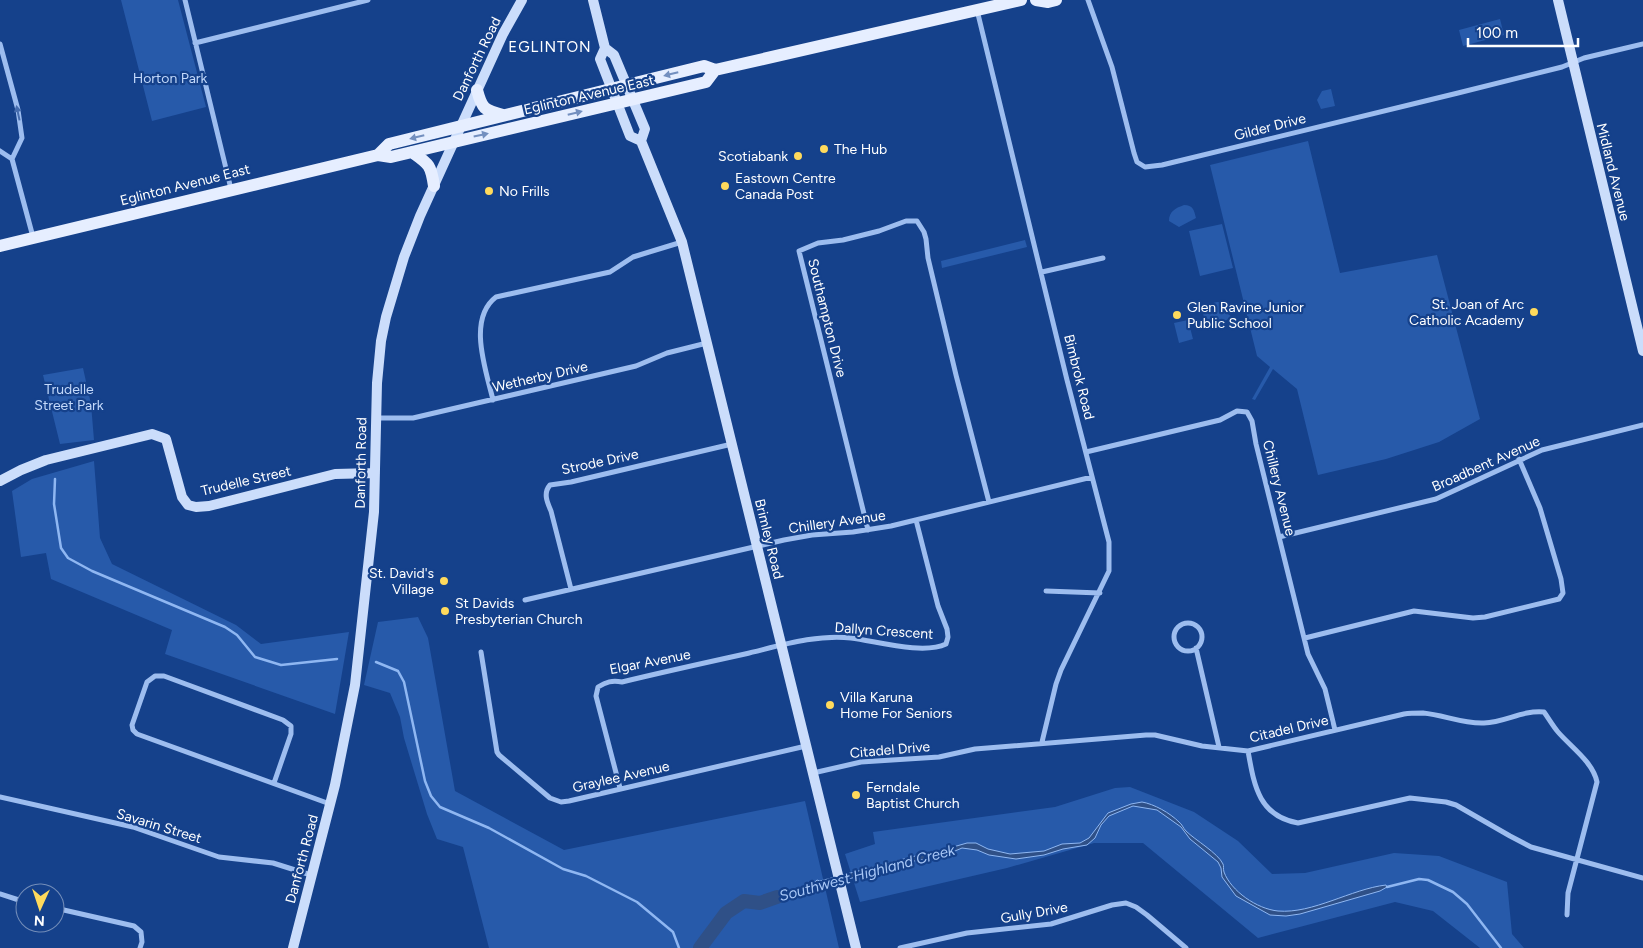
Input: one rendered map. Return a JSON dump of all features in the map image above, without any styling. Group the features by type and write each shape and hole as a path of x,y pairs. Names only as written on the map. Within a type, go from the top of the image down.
{"main road":[{"name":"Danforth Road","path":"293,948 342,754 356,677 374,512 378,370 386,317 408,246 460,126 503,34 522,0"},
{"name":"Brimley Road","path":"593,0 605,48 614,55 645,129 641,141 682,242 856,948"},
{"name":"Eglinton Avenue East","path":"378,155 389,144 612,88 704,66 714,70 1021,0"},
{"path":"1036,0 1048,2 1056,0"},
{"name":"Midland Avenue","path":"1558,0 1643,351"},
{"name":"Brimley Road","path":"605,48 600,59 617,103 630,136 641,141"},
{"name":"Eglinton Avenue East","path":"0,246 378,155 391,157 633,100 706,82 714,70"},
{"path":"478,90 480,103 485,109 505,115"},
{"path":"412,152 426,162 432,170 434,186"},
{"name":"Trudelle Street","path":"0,481 46,460 152,434 166,439 182,497 188,505 196,507 209,506 335,474 375,473"}],"street":[{"path":"185,0 231,190"},
{"path":"195,43 368,0"},
{"name":"Gilder Drive","path":"1088,0 1112,67 1134,154 1138,162 1145,167 1162,165 1422,103 1562,67 1572,62"},
{"name":"Bimbrok Road","path":"977,9 1092,477 1110,542 1109,572 1061,670 1042,742"},
{"path":"0,44 18,110 22,138 12,159 33,238"},
{"path":"1572,62 1643,44"},
{"path":"0,151 12,159"},
{"name":"Southampton Drive","path":"868,530 799,251 818,243 842,240 879,231 906,221 917,221 924,232 928,258 989,502"},
{"path":"493,400 481,341 483,315 486,306 491,301 496,297 610,272 633,257 682,242"},
{"path":"1042,272 1103,258"},
{"name":"Wetherby Drive","path":"376,418 413,418 493,400 636,366 667,353 707,343"},
{"name":"Chillery Avenue","path":"1086,452 1220,420 1237,411 1247,412 1252,421 1308,654 1325,689 1335,730"},
{"name":"Broadbent Avenue","path":"1279,537 1436,500 1519,459 1542,450 1643,425"},
{"name":"Strode Drive","path":"571,589 547,502 546,492 550,485 580,480 732,444"},
{"path":"1305,638 1414,612 1473,618 1559,600 1563,593 1563,586 1540,508 1519,459"},
{"name":"Chillery Avenue","path":"525,600 757,546 812,535 868,530 916,520 1092,477"},
{"name":"Dallyn Crescent","path":"781,646 833,637 891,645 940,647 946,644 948,637 947,629 938,606 916,520"},
{"path":"1046,591 1100,593"},
{"path":"1196,648 1188,651 1176,645 1174,632 1180,625 1189,623 1198,627 1200,631 1201,640 1196,648 1219,748"},
{"name":"Elgar Avenue","path":"620,788 596,696 598,687 609,682 622,682 781,646"},
{"name":"Graylee Avenue","path":"481,652 497,752 550,798 557,801 569,801 806,746"},
{"path":"274,782 292,734 291,726 284,720 164,676 155,676 146,682 133,723 133,729 136,733 330,804"},
{"name":"Citadel Drive","path":"813,773 861,762 925,759 975,749 1042,742 1155,735 1186,743 1248,750 1404,714 1422,713 1469,723 1484,723 1532,711 1544,712 1557,732 1579,754 1596,775 1597,787 1568,893 1567,915"},
{"path":"1248,750 1255,784 1263,801 1271,813 1290,822 1298,823 1410,798 1432,800 1456,805 1531,847 1643,878"},
{"name":"Savarin Street","path":"0,797 133,827 219,856 274,863 312,875"},
{"path":"0,894 15,899"},
{"name":"Gully Drive","path":"900,948 967,933 1051,924 1112,904 1126,903 1147,915 1186,948"},
{"path":"65,910 134,926 141,932 142,942 140,948"}],"green space":[{"name":"Horton Park","path":"121,0 178,0 206,107 152,121"},
{"path":"1500,19 1504,35 1463,46 1459,30"},
{"path":"1331,89 1335,106 1321,109 1317,100 1322,91"},
{"path":"1308,141 1340,273 1437,255 1480,419 1439,442 1386,459 1318,475 1297,389 1273,369 1255,400 1252,399 1270,367 1257,356 1210,165"},
{"path":"1184,205 1193,208 1196,218 1179,227 1169,221 1169,218 1174,210"},
{"path":"1222,224 1233,268 1200,276 1189,231"},
{"path":"1025,240 1027,247 942,268 941,261"},
{"path":"1217,302 1223,302 1228,314 1232,317 1216,326 1216,329 1209,330 1202,323 1204,320 1203,311 1200,309"},
{"path":"1188,320 1193,339 1179,343 1174,323"},
{"name":"Trudelle Street Park","path":"83,368 91,404 94,440 60,444 43,375"},
{"path":"94,461 100,538 112,564 236,625 261,644 349,632 335,714 165,654 172,630 51,579 46,553 21,557 12,491 32,479"},
{"path":"418,617 428,638 455,791 564,850 805,801 839,948 489,948 463,847 437,839 427,814 404,738 400,717 390,693 364,685 378,622"},
{"path":"1130,787 1194,812 1238,841 1272,874 1305,873 1394,853 1439,856 1507,882 1512,934 1524,948 1480,948 1433,911 1395,902 1258,938 1143,843 1094,843 1007,868 860,902 845,854 875,844 873,832 1055,807 1115,788"}],"water":[{"name":"Southwest Highland Creek","path":"1142,802 1167,812 1220,860 1227,879 1232,886 1246,898 1270,910 1291,911 1305,909 1373,887 1386,885 1387,887 1380,891 1300,914 1286,916 1270,915 1236,896 1222,877 1218,862 1190,839 1181,827 1157,810 1133,806 1109,816 1101,825 1095,838 1087,845 1016,859 962,848 941,857 914,861 819,887 805,895 760,903 772,896 805,888 817,880 820,881 923,854 939,853 967,843 976,843 988,849 1010,854 1044,851 1062,844 1080,843 1089,838 1108,813"}],"waterway":[{"path":"55,479 54,504 61,548 68,558 92,571 225,627 237,635 255,657 281,665 337,659"},
{"path":"376,662 398,671 404,682 425,781 431,796 440,807 489,828 563,869 586,876 637,902 673,932 679,948"},
{"name":"Southwest Highland Creek","path":"1387,887 1419,879 1428,880 1453,892 1467,904 1501,948"},
{"name":"Southwest Highland Creek","path":"700,948 726,913 744,901 760,903 777,897"}],"place":[{"name":"The Hub","path":"824,149"},
{"name":"Scotiabank","path":"798,156"},
{"name":"Eastown Centre Canada Post","path":"725,186"},
{"name":"No Frills","path":"489,191"},
{"name":"St. Joan of Arc Catholic Academy","path":"1534,312"},
{"name":"Glen Ravine Junior Public School","path":"1177,315"},
{"name":"St. David's Village","path":"444,581"},
{"name":"St Davids Presbyterian Church","path":"445,611"},
{"name":"Villa Karuna Home For Seniors","path":"830,705"},
{"name":"Ferndale Baptist Church","path":"856,795"}],"district":[{"name":"EGLINTON","path":"550,47"}]}
